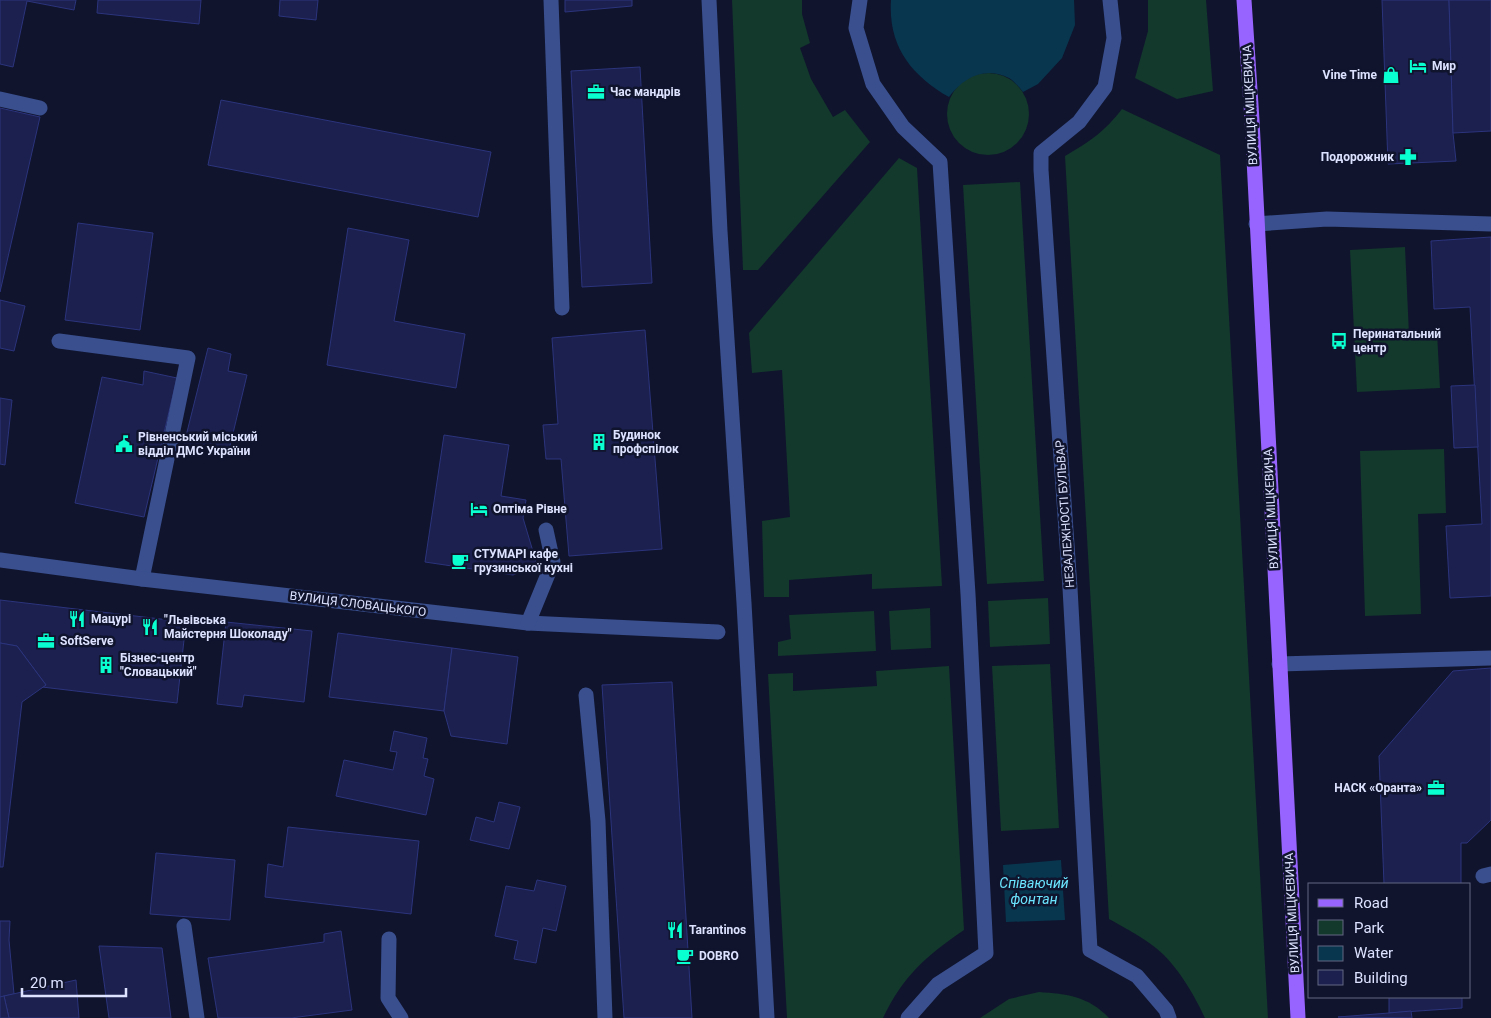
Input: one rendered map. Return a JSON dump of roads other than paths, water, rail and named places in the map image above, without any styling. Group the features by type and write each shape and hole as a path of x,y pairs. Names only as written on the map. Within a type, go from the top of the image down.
{"main road":[{"name":"ВУЛИЦЯ МІЦКЕВИЧА","path":"1244,0 1252,120 1298,1018"}],"street":[{"path":"551,0 562,308"},
{"path":"709,0 720,230 744,603 767,1018"},
{"path":"860,0 856,28 873,84 903,127 940,162 968,594 986,953 938,984 908,1018"},
{"name":"НЕЗАЛЕЖНОСТІ БУЛЬВАР","path":"1110,0 1114,38 1105,87 1079,122 1040,153 1070,588 1090,950 1137,976 1166,1010 1169,1018"},
{"path":"0,99 40,108"},
{"path":"1256,224 1327,219 1491,224"},
{"path":"58,341 188,358 142,579"},
{"path":"528,623 553,562 546,530"},
{"name":"ВУЛИЦЯ СЛОВАЦЬКОГО","path":"0,560 142,579 528,623 718,632"},
{"path":"1280,664 1491,658"},
{"path":"586,695 598,821 605,1018"},
{"path":"184,926 197,1018"},
{"path":"389,939 388,998 401,1018"}],"water":[{"path":"891,0 1074,0 1075,25 1062,58 1038,84 1023,92 1009,78 992,73 983,73 968,79 949,97 923,79 905,58 893,31"},
{"name":"Співаючий фонтан","path":"1061,860 1065,920 1006,922 1003,865"}],"place":[{"name":"Мир","path":"1418,66"},
{"name":"Vine Time","path":"1391,75"},
{"name":"Час мандрів","path":"596,92"},
{"name":"Подорожник","path":"1408,157"},
{"name":"Перинатальний центр","path":"1339,341"},
{"name":"Будинок профспілок","path":"599,442"},
{"name":"Рівненський міський відділ ДМС України","path":"124,444"},
{"name":"Оптіма Рівне","path":"479,509"},
{"name":"СТУМАРІ кафе грузинської кухні","path":"460,561"},
{"name":"Мацурі","path":"77,619"},
{"name":"\"Львівська Майстерня Шоколаду\"","path":"150,627"},
{"name":"SoftServe","path":"46,641"},
{"name":"Бізнес-центр \"Словацький\"","path":"106,665"},
{"name":"НАСК «Оранта»","path":"1436,788"},
{"name":"Tarantinos","path":"675,930"},
{"name":"DOBRO","path":"685,956"}]}
